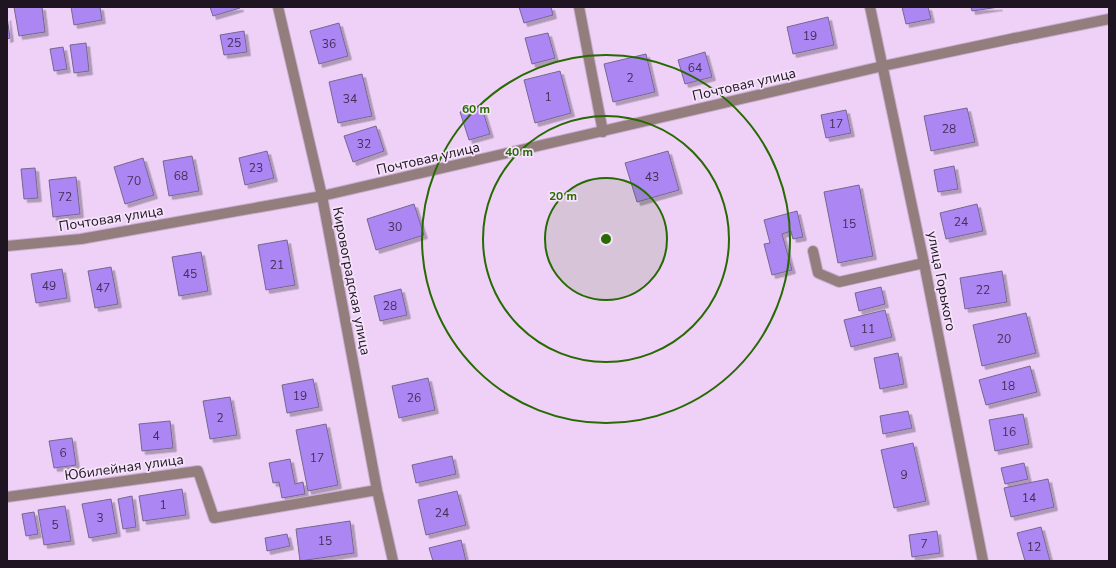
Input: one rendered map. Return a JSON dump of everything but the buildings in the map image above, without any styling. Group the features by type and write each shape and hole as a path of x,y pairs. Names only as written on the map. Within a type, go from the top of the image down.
{"street":[{"name":"Кировоградская улица","path":"278,7 322,196 377,490 393,561"},
{"path":"579,7 603,132"},
{"name":"улица Горького","path":"870,7 924,263 983,561"},
{"name":"Почтовая улица","path":"7,246 81,239 322,196 883,66 1109,19"},
{"path":"812,251 818,273 839,282 924,263"},
{"name":"Юбилейная улица","path":"7,496 198,471 214,518 377,490"}]}
